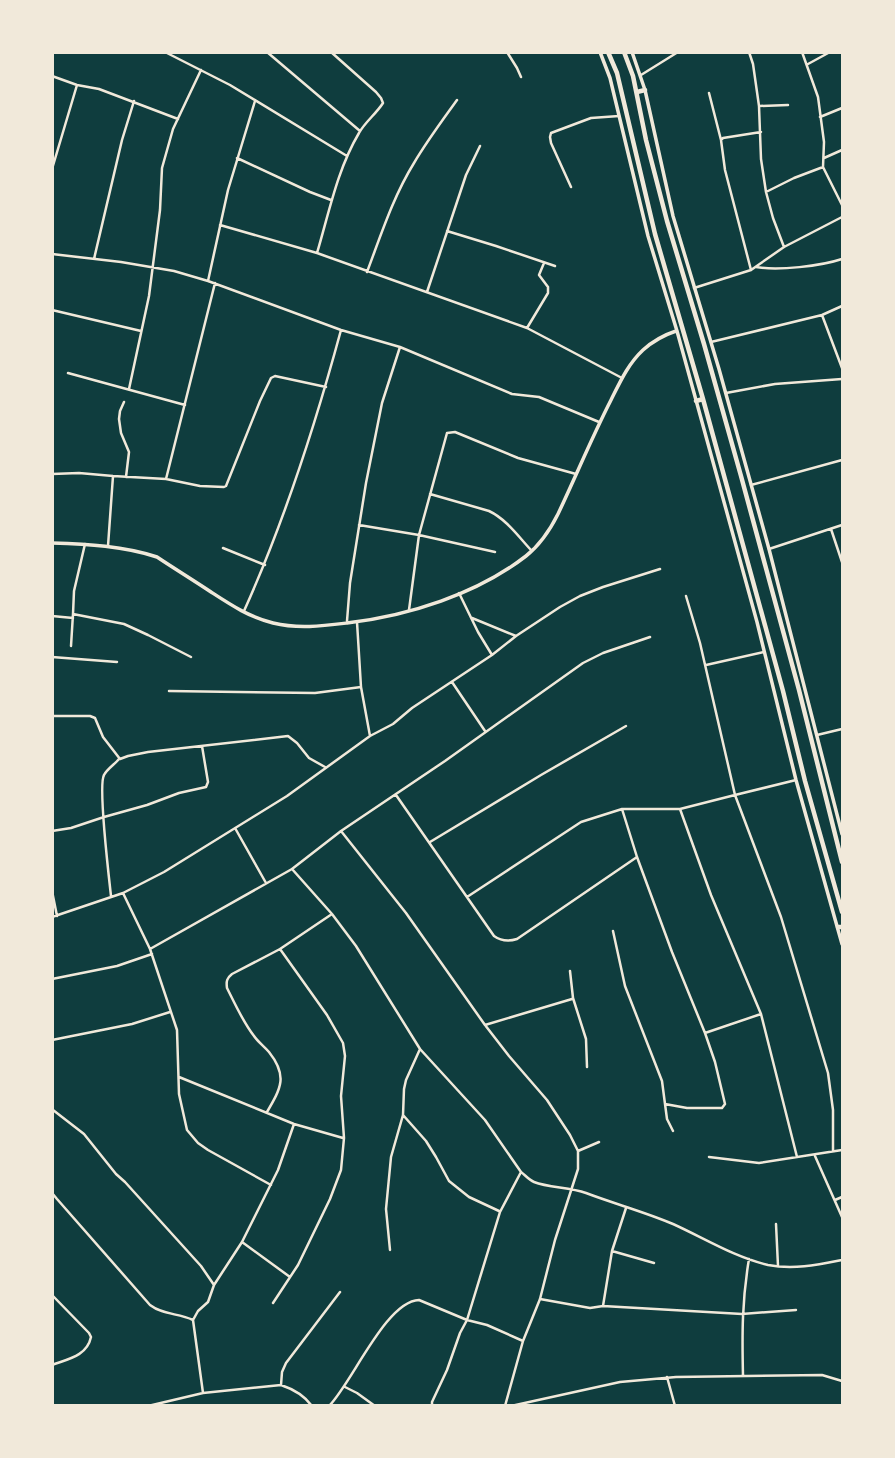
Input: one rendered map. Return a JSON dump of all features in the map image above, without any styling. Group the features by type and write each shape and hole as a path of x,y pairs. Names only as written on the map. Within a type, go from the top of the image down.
{"main road":[{"path":"608,52 617,73 655,234 842,860"},
{"path":"624,52 633,76 667,221 708,356 791,691 805,780 842,912"},
{"path":"637,92 645,90"},
{"path":"648,236 655,234"},
{"path":"696,401 704,399"}],"street":[{"path":"165,52 255,100 348,156"},
{"path":"267,52 360,131"},
{"path":"507,52 521,77"},
{"path":"600,52 607,68 648,236 677,331 765,652 796,780 840,927 842,944"},
{"path":"632,52 645,90 673,216 769,549 842,834"},
{"path":"640,75 678,52"},
{"path":"749,52 759,106 761,159 766,192 784,247"},
{"path":"802,52 818,97 823,167 842,205"},
{"path":"807,64 830,52"},
{"path":"317,253 331,200 348,156 360,131 381,106 382,101 334,53"},
{"path":"129,389 149,296 160,211 162,168 173,129 201,70"},
{"path":"52,76 99,89 178,119"},
{"path":"52,169 77,85"},
{"path":"709,93 725,170 751,270"},
{"path":"208,281 237,158 255,100"},
{"path":"367,272 399,191 414,163 457,100"},
{"path":"94,259 134,101"},
{"path":"759,106 788,105"},
{"path":"820,117 842,108"},
{"path":"571,187 551,143 551,133 591,118 620,116"},
{"path":"721,141 723,138 761,132"},
{"path":"427,292 466,175 480,146"},
{"path":"824,158 842,150"},
{"path":"237,158 331,200"},
{"path":"766,192 823,167"},
{"path":"694,288 751,270 784,247 842,217"},
{"path":"220,225 317,253 527,328 622,378"},
{"path":"447,231 555,266"},
{"path":"52,254 152,267 215,283 341,330 400,347 508,392 544,399 599,422"},
{"path":"756,267 777,269 831,263 842,259"},
{"path":"527,328 548,293 548,287 539,275 544,263"},
{"path":"166,479 215,283"},
{"path":"711,342 822,315 842,306"},
{"path":"52,310 141,331"},
{"path":"822,315 842,368"},
{"path":"244,613 291,496 341,330"},
{"path":"52,543 108,547 157,558 244,613 273,623 320,627 428,607 508,569 532,551 552,527 599,422 622,378 644,349 677,331"},
{"path":"347,623 359,525 382,403 400,347"},
{"path":"68,373 185,405"},
{"path":"52,474 95,473 224,487 271,378 275,376 326,387"},
{"path":"726,393 766,386 842,379"},
{"path":"124,402 119,419 121,433 129,452 126,477"},
{"path":"408,612 419,536 447,433 450,431 517,458 576,474"},
{"path":"751,485 842,460"},
{"path":"108,547 113,476"},
{"path":"430,494 497,515 532,551"},
{"path":"359,525 495,552"},
{"path":"769,549 842,525"},
{"path":"831,529 842,562"},
{"path":"71,646 74,591 85,544"},
{"path":"223,548 265,565"},
{"path":"52,891 55,916 123,892 164,872 287,796 554,610 603,586 660,569"},
{"path":"458,593 492,655"},
{"path":"685,596 701,643 735,795 781,918 828,1073 833,1110 833,1150"},
{"path":"52,616 73,616 124,624 191,657"},
{"path":"471,618 516,636"},
{"path":"357,622 361,687 370,736"},
{"path":"150,949 292,869 341,831 593,657 650,637"},
{"path":"706,665 765,652"},
{"path":"52,657 117,662"},
{"path":"452,682 485,732"},
{"path":"169,691 315,693 361,687"},
{"path":"52,716 95,718 103,737 120,759"},
{"path":"430,842 626,726"},
{"path":"817,735 842,729"},
{"path":"111,896 102,779 120,759 148,752 288,736 309,758 326,767"},
{"path":"52,831 71,828 178,793 206,787 208,782 202,746"},
{"path":"467,897 586,820 622,809 680,809 796,780"},
{"path":"396,795 498,939 510,942 517,940 637,857"},
{"path":"622,809 672,952 705,1032 725,1104 722,1108 687,1108 665,1104"},
{"path":"680,809 711,895 761,1014 797,1157"},
{"path":"235,828 266,884"},
{"path":"341,831 406,913 485,1025 547,1100 578,1151 578,1169 573,1188 505,1405"},
{"path":"292,869 356,946 421,1049 485,1120 521,1172 534,1182 573,1188 673,1224 767,1265 807,1267 842,1260"},
{"path":"123,892 152,954 177,1030 179,1094 187,1130 208,1150 271,1185"},
{"path":"267,1112 280,1089 281,1078 273,1058 246,1024 226,982 232,974 280,949 332,914"},
{"path":"613,931 625,986 662,1081 667,1119 673,1131"},
{"path":"273,1303 298,1265 330,1199 341,1170 344,1138 341,1096 345,1056 343,1043 327,1015 280,949"},
{"path":"52,979 117,966 152,954"},
{"path":"570,971 573,999 586,1039 587,1067"},
{"path":"485,1025 573,999"},
{"path":"52,1040 132,1024 170,1012"},
{"path":"705,1032 761,1014"},
{"path":"390,1250 386,1209 391,1157 403,1115 406,1080 421,1049"},
{"path":"179,1077 294,1124 344,1138"},
{"path":"53,1110 88,1138 116,1174 201,1266 214,1285"},
{"path":"403,1115 426,1141 449,1181 469,1197 500,1212"},
{"path":"203,1393 193,1320 208,1302 214,1285 242,1242 278,1170 294,1124"},
{"path":"578,1151 599,1142"},
{"path":"709,1157 759,1163 842,1150"},
{"path":"814,1155 842,1217"},
{"path":"432,1405 467,1320 500,1212 521,1172"},
{"path":"52,1193 150,1305 164,1313 183,1315 193,1320"},
{"path":"835,1200 842,1197"},
{"path":"603,1307 612,1251 626,1208"},
{"path":"776,1224 778,1266"},
{"path":"242,1242 290,1277"},
{"path":"612,1251 654,1263"},
{"path":"743,1376 743,1294 749,1259"},
{"path":"281,1385 286,1363 340,1292"},
{"path":"52,1296 91,1338 88,1348 82,1354 52,1365"},
{"path":"540,1299 590,1308 742,1314 796,1310"},
{"path":"329,1405 345,1387 372,1341 394,1313 411,1301 419,1300 523,1341"},
{"path":"511,1405 620,1382 667,1377 822,1375 842,1381"},
{"path":"667,1377 675,1405"},
{"path":"148,1405 203,1393 281,1385 292,1388 312,1405"},
{"path":"345,1387 375,1405"}]}
